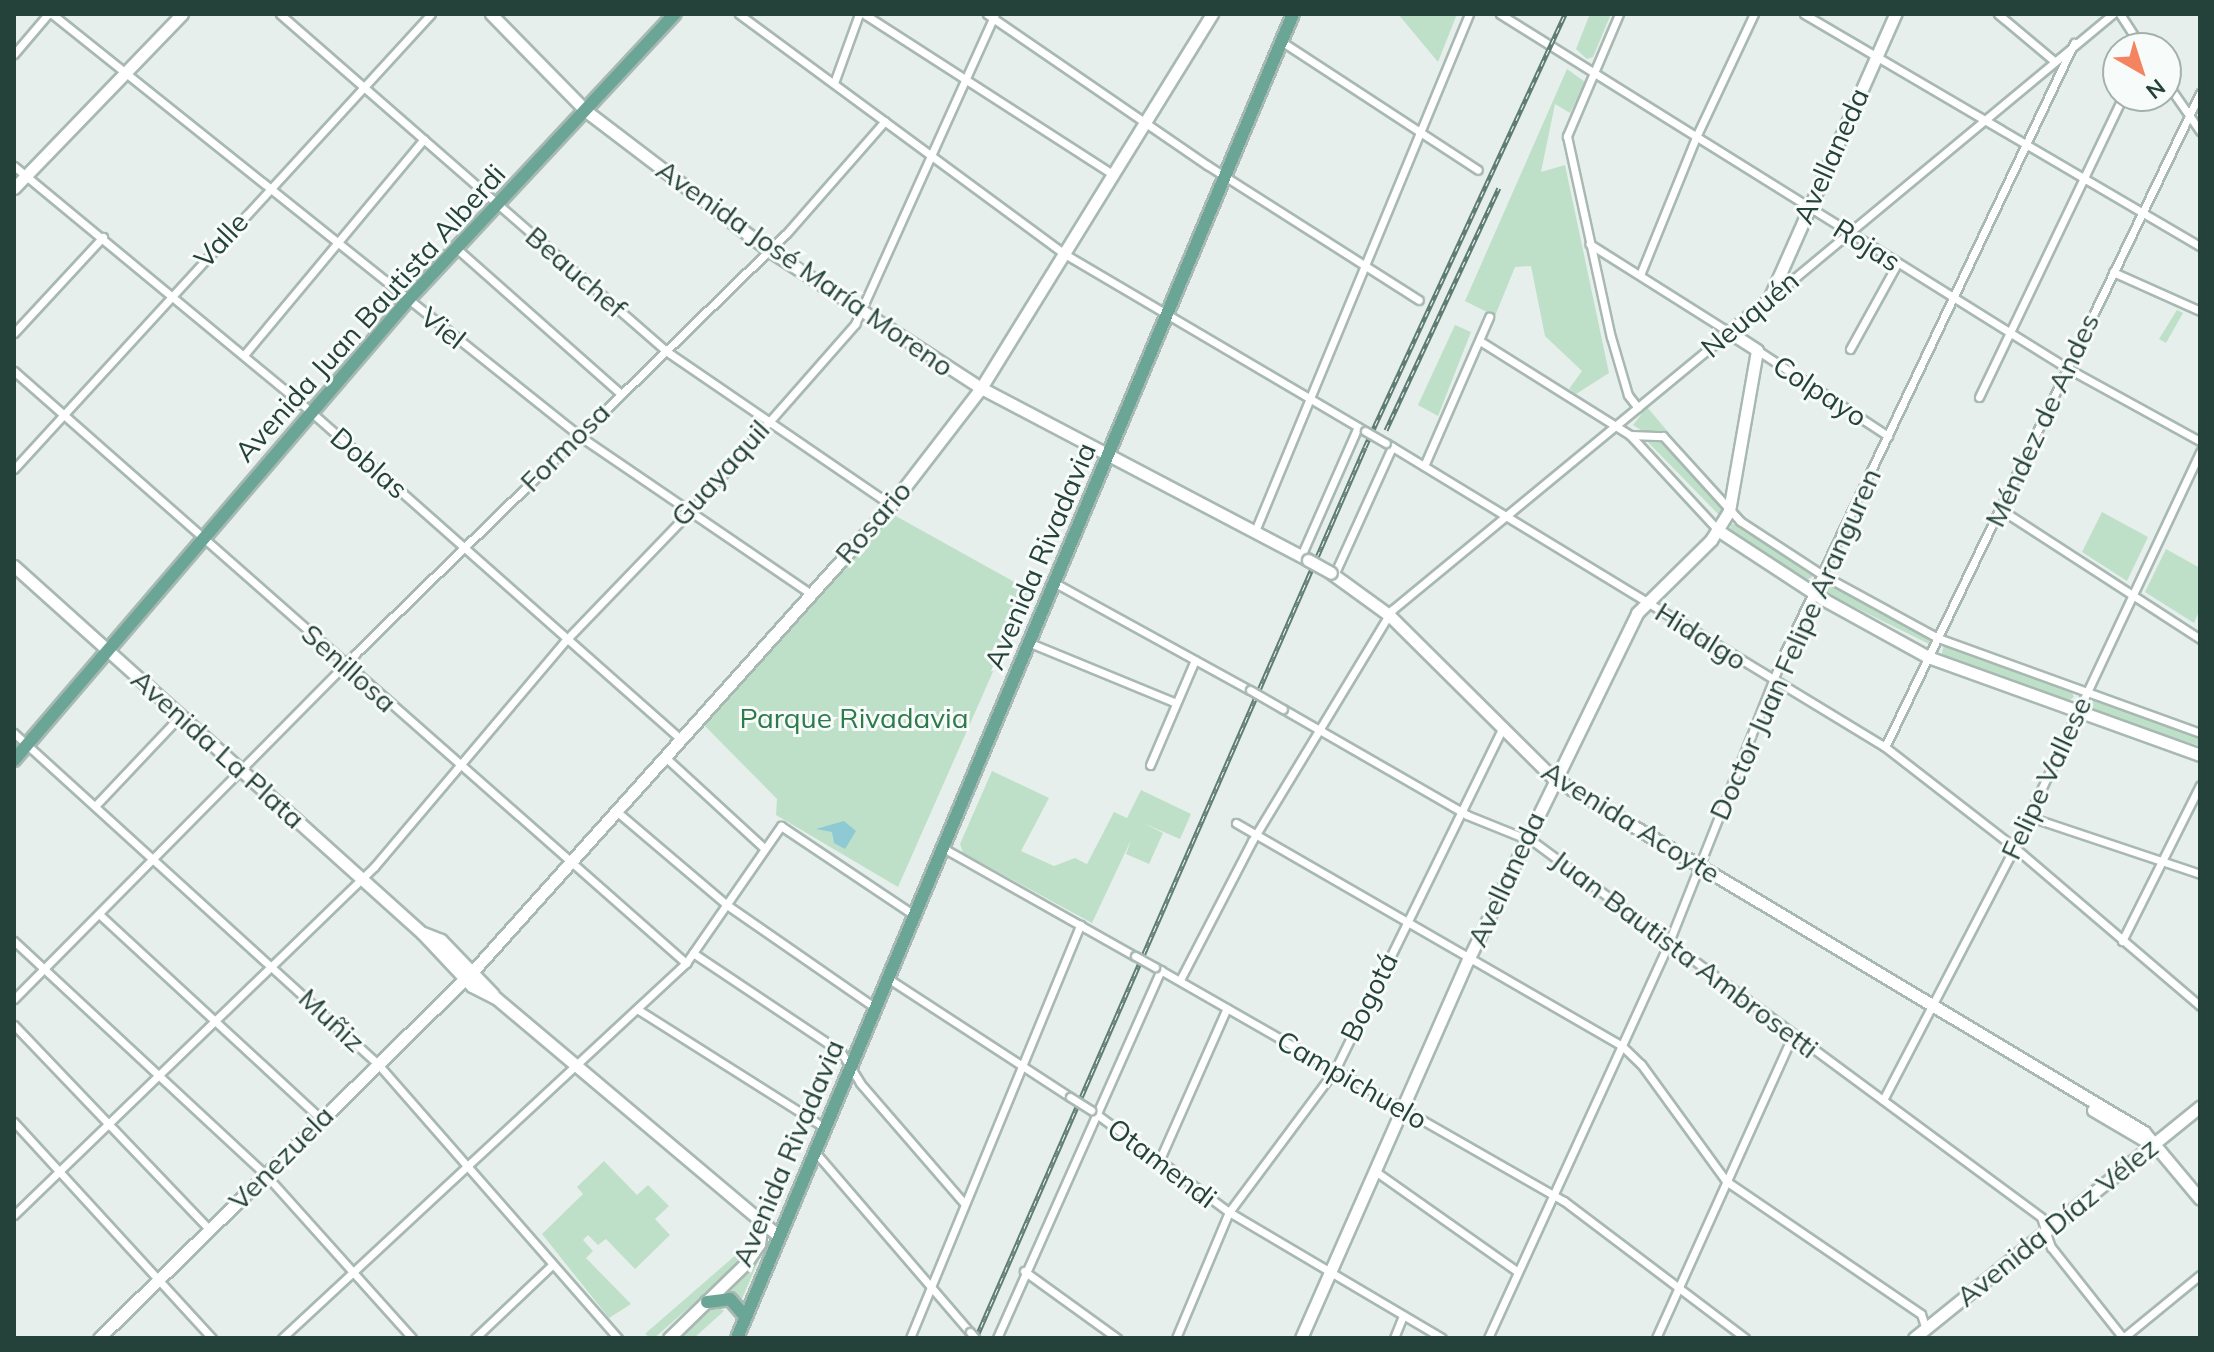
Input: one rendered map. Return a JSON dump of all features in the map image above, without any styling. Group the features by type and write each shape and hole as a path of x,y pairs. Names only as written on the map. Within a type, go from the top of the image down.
{"main road":[{"path":"14,188 182,14"},
{"name":"Avenida José María Moreno","path":"491,14 586,111 770,251 981,388 1108,455"},
{"name":"Avenida Juan Bautista Alberdi","path":"14,760 111,653 408,300 675,14"},
{"name":"Rosario","path":"469,975 891,505 981,388 1142,122 1212,14"},
{"name":"Avenida Rivadavia","path":"737,1338 1293,14"},
{"name":"Avellaneda","path":"1769,299 1806,207 1895,14"},
{"name":"Neuquén","path":"1729,332 1769,299"},
{"name":"Colpayo","path":"1729,332 1757,350"},
{"name":"Avellaneda","path":"1301,1338 1468,960 1553,778 1645,601 1719,531 1729,511 1757,350"},
{"name":"Avenida Acoyte","path":"1108,455 1333,574 1389,615 1553,778 1930,1002 2058,1083 2153,1145 2200,1199"},
{"path":"1719,531 1813,592 1928,657 2200,755"},
{"name":"Avenida La Plata","path":"14,566 469,975 779,1236"},
{"name":"Venezuela","path":"99,1338 469,975"},
{"name":"Avenida Díaz Vélez","path":"1914,1338 1927,1333 2200,1106"},
{"path":"669,1338 752,1256 762,1222"},
{"path":"707,1302 730,1299 745,1316"}],"street":[{"path":"14,54 50,14"},
{"name":"Viel","path":"50,14 581,437 810,593"},
{"name":"Beauchef","path":"280,14 666,351 891,505"},
{"name":"Valle","path":"14,469 431,14"},
{"name":"Hidalgo","path":"739,14 1063,253 1424,466 1885,747 2014,847 2200,1006"},
{"path":"834,83 862,14 1111,173"},
{"path":"1255,531 1469,14"},
{"name":"Rojas","path":"1500,14 2067,368 2200,441"},
{"path":"1619,14 1567,136 1615,352 1628,395 1638,408"},
{"path":"1640,275 1696,137 1754,14"},
{"path":"1804,14 2200,246"},
{"path":"1998,14 2054,61"},
{"name":"Neuquén","path":"1769,299 1986,120 2074,43 2113,14"},
{"path":"2120,14 2132,32"},
{"path":"992,15 1142,122 1419,300"},
{"name":"Guayaquil","path":"14,1215 361,878 461,767 567,639 689,511 862,310 992,15"},
{"path":"1281,41 1478,170"},
{"name":"Doctor Juan Felipe Aranguren","path":"1488,1338 1551,1194 1669,942 1772,680 2074,43"},
{"name":"Méndez de Andes","path":"1885,747 2141,211 2189,115 2198,104 2200,93"},
{"path":"2182,105 2200,131"},
{"path":"1979,397 2115,112"},
{"name":"Formosa","path":"14,999 344,665 581,437 619,392 770,251 885,121"},
{"path":"244,355 424,139"},
{"name":"Doblas","path":"14,166 311,412 679,738"},
{"path":"14,333 103,237"},
{"name":"Colpayo","path":"1590,244 1729,332"},
{"path":"456,248 619,392"},
{"path":"1850,349 1897,264"},
{"path":"2113,272 2200,311"},
{"path":"1424,466 1489,317"},
{"name":"Neuquén","path":"1180,980 1256,835 1389,615 1404,597 1729,332"},
{"path":"1480,341 1630,435 1719,531"},
{"name":"Colpayo","path":"1757,350 1888,436"},
{"name":"Senillosa","path":"14,371 344,665 686,963"},
{"path":"1305,558 1361,429"},
{"path":"1630,435 1663,436 1729,511 1821,574 1938,638 2200,733"},
{"path":"1333,574 1389,445"},
{"name":"Felipe Vallese","path":"1883,1100 1930,1002 2014,847 2200,452"},
{"path":"2000,509 2200,639"},
{"name":"Juan Bautista Ambrosetti","path":"1055,583 1250,690 1459,812 1526,837 2041,1217 2051,1247 2123,1338"},
{"path":"1030,643 1176,703"},
{"path":"1150,765 1195,660"},
{"path":"96,805 181,715"},
{"name":"Bogotá","path":"1176,1338 1229,1212 1335,1070 1502,729"},
{"name":"Muñiz","path":"14,733 155,857 377,1063 618,1338"},
{"path":"664,756 764,848"},
{"path":"2122,941 2200,785"},
{"path":"615,810 727,905 876,1008"},
{"path":"2027,816 2200,874"},
{"path":"1236,823 1468,960 1621,1045 1641,1064 1726,1181 1921,1314 1927,1333"},
{"path":"282,1338 686,963 781,826 916,917"},
{"name":"Campichuelo","path":"943,848 1180,980 1551,1194 1745,1338"},
{"path":"99,914 321,1119"},
{"path":"910,1338 1019,1064 1080,925"},
{"path":"14,941 265,1174 412,1338"},
{"path":"693,953 841,1052 964,1203"},
{"path":"997,1338 1158,968"},
{"name":"Otamendi","path":"889,979 1093,1112 1229,1212 1442,1338"},
{"path":"1160,1159 1227,1008"},
{"path":"637,1009 825,1128"},
{"path":"14,1025 209,1229"},
{"path":"1656,1338 1793,1034"},
{"path":"14,1122 212,1338"},
{"path":"815,1152 973,1335"},
{"path":"1375,1171 1517,1271"},
{"path":"475,1338 552,1265"},
{"path":"1024,1271 1117,1338"},
{"path":"2123,1338 2200,1275"},
{"path":"1394,1338 1403,1316"}],"green space":[{"path":"1398,14 1457,14 1438,62"},
{"path":"1590,14 1611,14 1593,57 1587,59 1576,49"},
{"path":"1567,69 1585,82 1570,113 1555,104 1541,172 1565,165 1609,373 1576,394 1569,389 1582,371 1545,336 1531,266 1515,267 1495,316 1465,301"},
{"path":"2177,310 2183,313 2166,343 2159,339"},
{"path":"1455,325 1471,332 1438,416 1418,405"},
{"path":"1647,407 1668,432 1644,432 1633,425"},
{"path":"1643,437 1662,440 1724,507 1720,516"},
{"path":"2102,512 2148,537 2127,581 2082,552"},
{"name":"Parque Rivadavia","path":"894,515 1029,590 898,887 776,815 777,799 699,720"},
{"path":"1731,523 1811,570 1812,577 1804,581 1730,531"},
{"path":"2166,549 2200,568 2200,609 2194,623 2145,592"},
{"path":"1828,581 1930,638 1929,644 1822,591 1820,586"},
{"path":"1944,645 2071,691 2074,697 2067,702 1941,656"},
{"path":"2096,698 2200,735 2200,746 2092,711 2087,703"},
{"path":"992,771 1049,798 1021,851 1054,866 1075,858 1087,864 1114,812 1127,818 1141,790 1191,814 1180,839 1143,823 1163,833 1149,864 1126,854 1131,840 1092,923 963,853 960,844"},
{"path":"604,1161 637,1195 648,1185 669,1206 655,1219 670,1235 635,1269 606,1239 598,1245 588,1235 583,1240 593,1251 586,1258 631,1304 609,1318 542,1234 583,1194 577,1187"},
{"path":"763,1238 767,1241 741,1301 721,1292"},
{"path":"745,1247 751,1254 654,1338 645,1334"},
{"path":"713,1304 724,1311 694,1338 676,1338"}],"water":[{"path":"844,821 856,831 845,849 834,843 832,832 816,829"}],"railway":[{"path":"976,1338 1365,447 1565,14"},
{"path":"1386,430 1499,188"}]}
